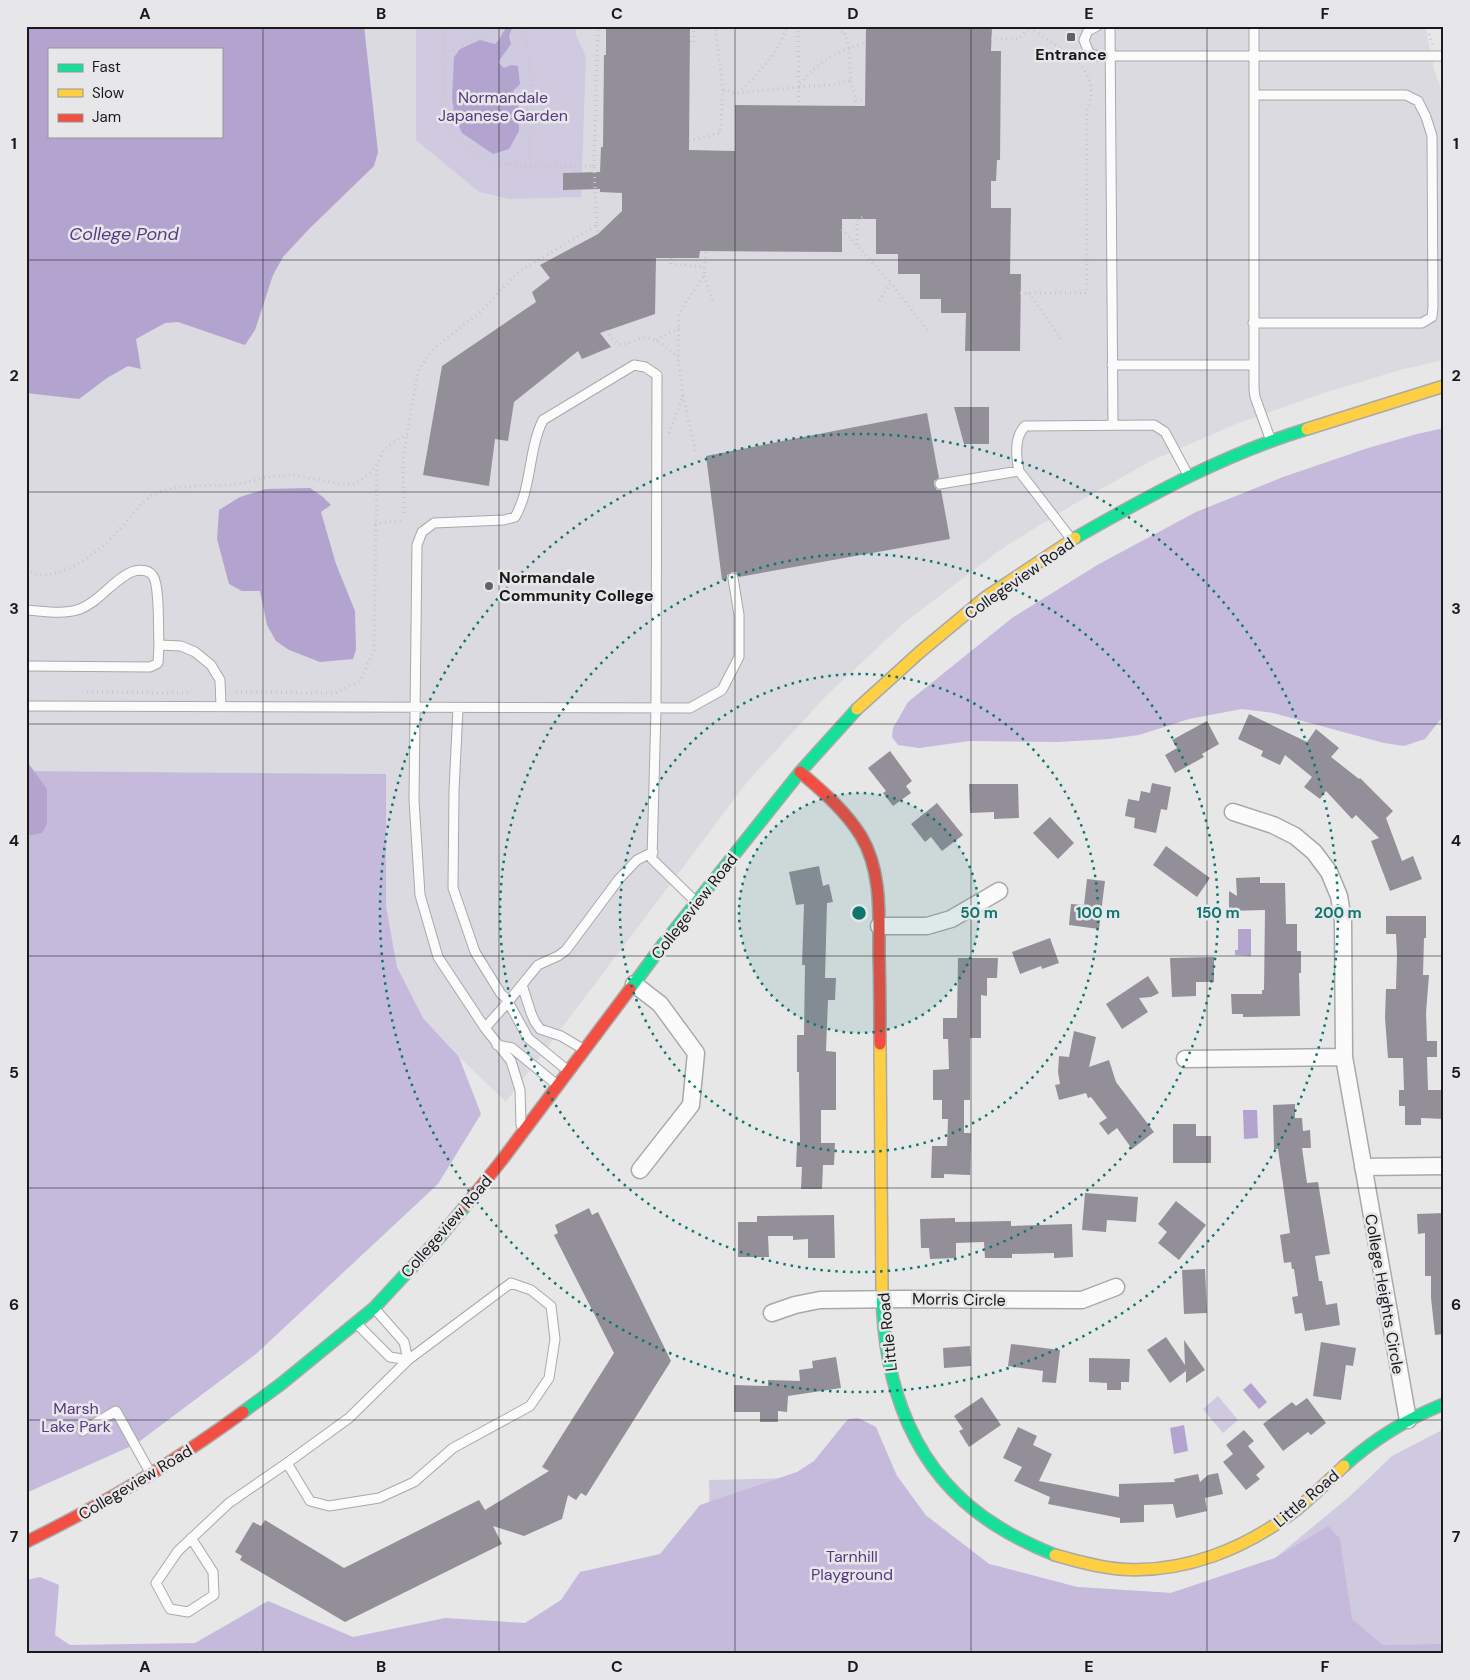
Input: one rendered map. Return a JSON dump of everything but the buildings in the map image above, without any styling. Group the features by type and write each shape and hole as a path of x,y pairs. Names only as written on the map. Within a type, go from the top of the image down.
{"street":[{"name":"Collegeview Road","path":"26,1542 67,1522 151,1475 213,1434 281,1384 374,1308 439,1238 521,1135 664,943 800,772 857,709 920,652 986,597 1072,540 1131,506 1215,463 1271,441 1444,386"},
{"name":"Little Road","path":"800,772 852,822 867,848 876,878 879,926 882,1299 885,1351 894,1393 910,1432 934,1469 962,1501 997,1527 1034,1547 1075,1562 1118,1569 1161,1567 1204,1560 1243,1544 1281,1522 1369,1446 1408,1420 1444,1404"},
{"name":"College Heights Circle","path":"1233,812 1273,825 1295,836 1314,852 1329,872 1339,896 1343,920 1344,1058 1408,1420"},
{"path":"879,926 927,926 935,924 951,919 999,891"},
{"path":"634,984 660,1004 696,1052 691,1105 640,1170"},
{"path":"1185,1059 1344,1058"},
{"path":"1363,1167 1444,1166"},
{"name":"Morris Circle","path":"772,1313 794,1304 820,1300 1082,1300 1116,1287"}],"lane":[{"path":"1097,26 1088,30 1084,40 1086,49 1092,55 1444,56"},
{"path":"1110,26 1113,425"},
{"path":"1254,26 1253,364 1255,398 1271,441"},
{"path":"1253,323 1422,323 1432,317 1433,307 1432,136 1418,101 1406,96 1254,95"},
{"path":"1112,364 1253,364"},
{"path":"521,1135 520,1090 511,1061 485,1028 438,957 420,895 414,800 417,545 422,532 434,523 516,518 522,506 536,433 543,420 634,365 645,367 657,375 656,708 652,859 696,902"},
{"path":"1072,540 1019,471 1016,458 1017,444 1022,429 1026,426 1154,425 1165,432 1188,476"},
{"path":"940,484 1019,471"},
{"path":"26,610 61,612 80,609 96,599 126,574 139,570 147,572 153,576 157,588 159,645 158,664 150,667 26,666"},
{"path":"26,706 690,708 722,690 739,657 739,615 733,578"},
{"path":"159,645 181,646 195,652 211,665 220,680 221,706"},
{"path":"458,708 454,791 453,888 475,952 508,1002 528,1038 569,1072"},
{"path":"485,1028 538,965 558,956 566,950 619,879 637,860 653,852"},
{"path":"522,985 531,1013 540,1029 561,1036 585,1050"},
{"path":"497,1045 512,1048 558,1086"},
{"path":"191,1538 213,1572 214,1595 188,1612 170,1609 156,1583 178,1551 191,1538 229,1503 349,1418 408,1360 512,1283 531,1290 551,1306 555,1339 549,1378 530,1406 453,1448 414,1482 379,1498 329,1506 310,1501 287,1463"},
{"path":"374,1308 404,1342 408,1360"},
{"path":"356,1324 390,1357 408,1360"},
{"path":"82,1431 116,1411 151,1475"}],"path":[{"path":"444,26 443,118 450,132 467,148 493,163 530,166 594,166"},
{"path":"444,54 489,33 496,26"},
{"path":"524,26 524,37 530,62 532,101 525,117 529,136 530,166"},
{"path":"598,26 594,166 598,234"},
{"path":"690,42 694,43 694,26"},
{"path":"690,142 720,133 723,90 715,26"},
{"path":"738,93 754,78 776,51 788,26"},
{"path":"798,26 799,105"},
{"path":"833,26 844,33"},
{"path":"844,26 844,33 849,47 851,81 856,101 865,100"},
{"path":"991,39 1018,39 1028,27 1067,52 1085,71 1090,82 1091,103 1088,108 1087,293 1020,293"},
{"path":"1429,34 1433,48"},
{"path":"799,87 804,77 818,65 849,47 866,43"},
{"path":"723,90 738,93 829,85 851,81"},
{"path":"856,246 857,220 864,216"},
{"path":"404,513 403,464 418,371 433,349 480,312 518,272 597,225"},
{"path":"842,229 891,284 928,331"},
{"path":"706,251 704,276 713,302"},
{"path":"671,258 671,264 705,267"},
{"path":"696,453 683,396 678,357 678,316 704,276"},
{"path":"879,301 891,284"},
{"path":"1029,293 1063,342"},
{"path":"605,331 618,344 625,345 640,339 656,340 678,328"},
{"path":"656,340 678,357"},
{"path":"669,433 683,396"},
{"path":"26,570 33,574 52,574 78,565 116,534 142,503 157,493 176,488 238,484 286,475 351,484 365,477 377,464 383,450 407,434"},
{"path":"236,692 334,693 360,682 374,650 377,464"},
{"path":"375,524 404,520"}],"shaded area":[{"name":"Normandale Community College","path":"26,26 1425,26 1435,72 1444,97 1444,360 1400,370 1321,394 1236,424 1151,461 1074,504 1000,550 904,623 825,697 748,781 506,1102 459,1057 423,1018 397,967 386,906 386,774 26,771"}],"green space":[{"name":"Normandale Japanese Garden","path":"416,26 576,26 576,35 586,57 581,197 510,199 479,192 416,140"},
{"path":"1444,428 1444,715 1425,739 1404,746 1384,743 1273,713 1242,709 1189,719 1139,735 1109,739 1058,742 970,741 919,748 898,745 892,737 893,728 908,702 1012,618 1099,564 1196,512 1283,477 1368,448"},
{"name":"Marsh Lake Park","path":"26,771 386,774 386,906 397,967 423,1018 459,1057 481,1114 438,1184 256,1354 136,1444 26,1493"},
{"path":"1218,1396 1238,1420 1223,1433 1203,1409"},
{"name":"Tarnhill Playground","path":"858,1418 876,1427 897,1476 926,1516 989,1564 1077,1587 1171,1593 1275,1558 1328,1526 1340,1539 1352,1619 1383,1645 1444,1644 1444,1654 26,1654 26,1580 40,1577 59,1585 55,1635 70,1645 195,1643 268,1601 353,1637 445,1618 525,1623 561,1600 580,1572 660,1554 700,1505 797,1472 814,1461 848,1419"},
{"name":"Tarnhill Playground","path":"1444,1429 1444,1654 712,1654 709,1480 897,1476 926,1515 989,1564 1077,1587 1171,1593 1275,1558 1349,1497 1392,1456"}],"water":[{"name":"College Pond","path":"26,26 364,26 378,152 374,166 283,257 273,275 255,330 245,345 178,322 165,323 136,339 141,369 128,366 107,378 79,399 26,393"},
{"path":"507,26 513,26 509,36 511,44 498,62 504,68 511,65 518,66 520,84 513,91 518,97 519,131 509,149 493,154 462,133 455,118 452,99 454,57 460,49 480,40 495,44"},
{"path":"310,488 331,505 321,512 336,564 355,611 356,650 353,659 320,662 289,650 276,641 267,625 260,591 242,591 229,584 217,539 219,510 240,497 266,489"},
{"path":"26,760 47,789 47,824 42,833 26,836"},
{"path":"1238,929 1251,929 1251,956 1235,955 1235,950 1238,950"},
{"path":"1243,1110 1257,1110 1258,1138 1244,1139"},
{"path":"1251,1383 1267,1402 1259,1409 1243,1390"},
{"path":"1184,1425 1188,1451 1174,1454 1170,1428"}],"traffic: fast":[{"path":"1075,538 1131,506 1217,463 1307,429"},
{"path":"630,989 664,943 800,772 857,709"},
{"path":"243,1412 281,1384 374,1308 439,1238 466,1205"},
{"path":"882,1290 889,1360 897,1393 908,1424 924,1454 944,1481 968,1505 997,1526 1055,1555"},
{"path":"1344,1466 1391,1430 1444,1404"}],"traffic: slow":[{"path":"1307,429 1444,386"},
{"path":"857,709 920,652 986,597 1075,538"},
{"path":"880,1044 882,1290"},
{"path":"1055,1555 1103,1567 1143,1570 1190,1563 1213,1556 1235,1547 1276,1524 1302,1505 1344,1466"}],"traffic: jam":[{"path":"800,772 833,801 848,818 861,836 873,864 879,909 880,1044"},
{"path":"466,1205 630,989"},
{"path":"26,1542 137,1482 243,1412"}],"place":[{"name":"Entrance","path":"1071,37"},
{"name":"Normandale Community College","path":"489,586"}]}
